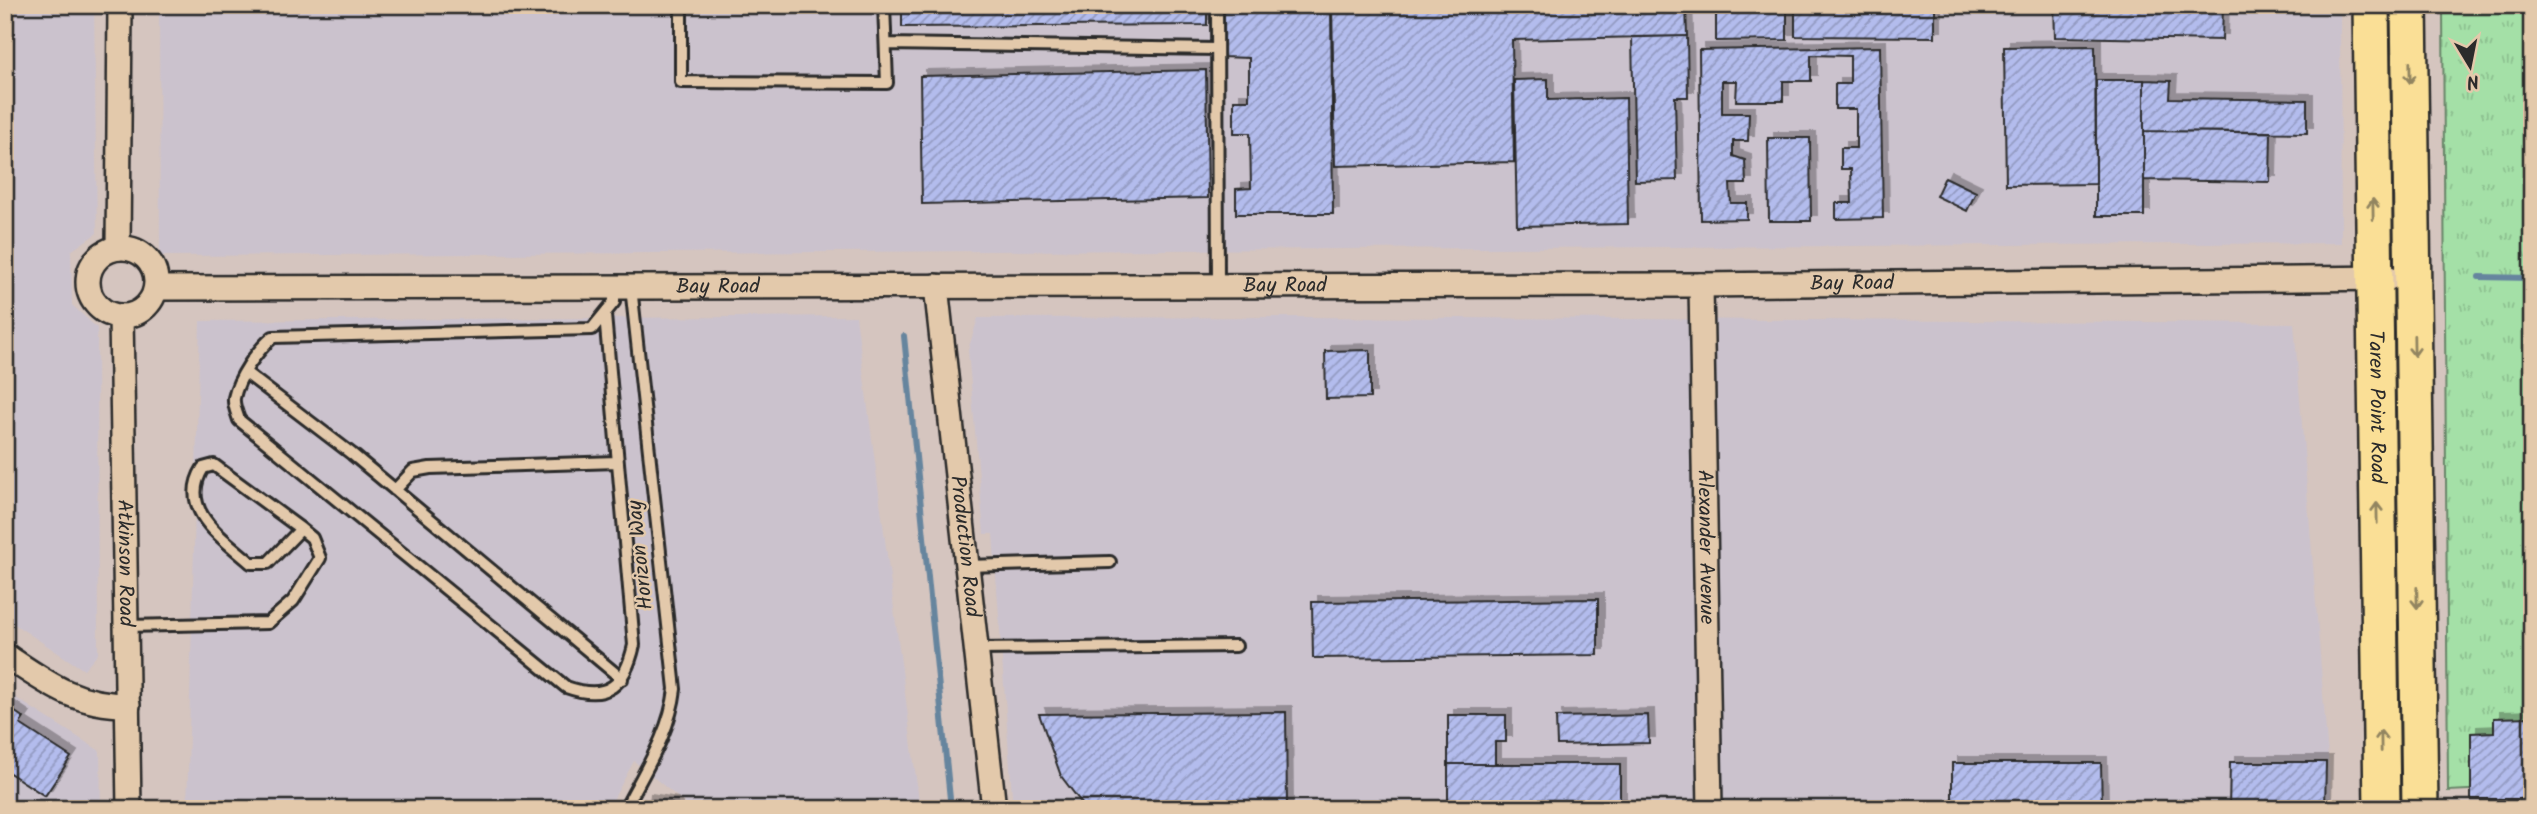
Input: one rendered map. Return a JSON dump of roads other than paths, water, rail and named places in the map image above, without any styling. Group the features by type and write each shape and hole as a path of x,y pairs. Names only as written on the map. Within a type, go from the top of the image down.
{"main road":[{"name":"Taren Point Road","path":"2371,5 2382,809"},
{"name":"Taren Point Road","path":"2409,5 2420,809"}],"street":[{"path":"118,248 120,5"},
{"path":"118,248 130,248 148,259 154,269 156,288 144,308 121,316 99,307 92,298 88,284 89,272 97,258 118,248"},
{"name":"Bay Road","path":"156,288 1701,285 2413,278"},
{"name":"Alexander Avenue","path":"1701,285 1710,809"},
{"name":"Production Road","path":"936,286 994,809"},
{"name":"Atkinson Road","path":"121,316 130,809"},
{"path":"5,655 57,690 101,705 128,705"}],"lane":[{"path":"681,5 681,82 887,83 884,5"},
{"path":"1217,5 1218,286"},
{"path":"886,44 1216,49"},
{"path":"605,315 634,645 622,679 605,690 590,694 566,687 239,420 234,397 257,353 273,337 592,329 605,315 622,287"},
{"name":"Horizon Way","path":"622,287 675,689 673,708 660,743 625,809"},
{"path":"246,373 395,490 622,679"},
{"path":"395,490 413,471 429,468 617,462"},
{"path":"127,626 268,623 293,601 320,558 312,538 301,529 214,465 203,468 197,477 197,512 205,523 251,563 268,563 301,529"},
{"path":"967,566 1110,562"},
{"path":"976,649 1236,646"}],"waterway":[{"path":"2479,277 2532,278"},
{"path":"904,336 951,809"}]}
